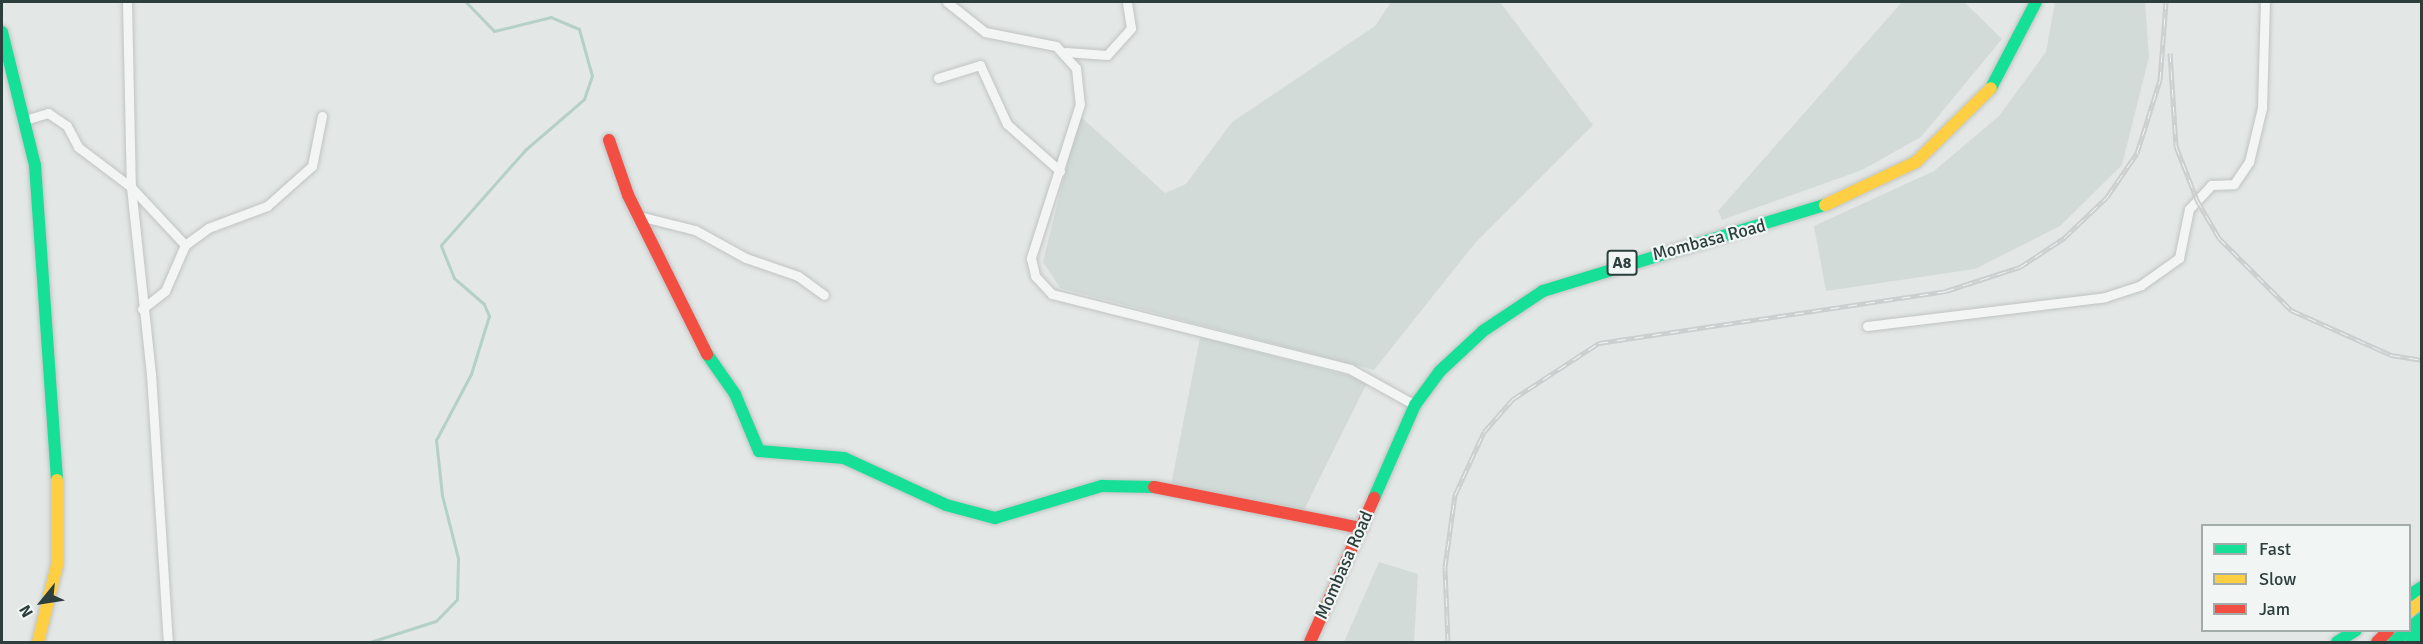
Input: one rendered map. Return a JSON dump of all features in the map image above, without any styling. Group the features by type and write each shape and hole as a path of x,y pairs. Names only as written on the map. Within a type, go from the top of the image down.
{"main road":[{"name":"Mombasa Road","path":"1310,642 1415,405 1440,371 1483,331 1543,291 1598,270 1818,209 1916,162 1951,133 1998,80 2036,2"},
{"path":"2,32 35,165 60,530 38,642"},
{"path":"609,140 639,216 704,350 735,394 759,451 844,458 946,505 995,518 1092,488 1158,487 1362,528"},
{"path":"2337,642 2352,632"},
{"path":"2412,642 2421,632"}],"street":[{"path":"127,2 131,187 168,642"},
{"path":"947,2 985,32 1066,52 1107,55 1131,28 1127,2"},
{"path":"1867,326 2105,297 2141,285 2179,258 2189,209 2211,185 2234,184 2249,162 2262,108 2265,2"},
{"path":"1066,52 1076,68 1080,104 1031,258 1035,276 1052,294 1350,369 1415,405"},
{"path":"938,78 980,65 1007,124 1059,171"},
{"path":"25,120 48,113 67,126 78,147 131,187 185,246"},
{"path":"142,309 165,291 185,246 208,228 267,206 312,166 322,116"},
{"path":"639,216 695,230 746,258 798,276 824,295"}],"shaded area":[{"path":"1391,2 1500,2 1593,125 1476,242 1374,370 1060,288 1043,262 1079,115 1165,193 1186,184 1232,122 1375,26"},
{"path":"1902,2 1964,2 2002,39 1921,137 1862,170 1722,220 1718,211"},
{"path":"2055,2 2145,2 2149,57 2122,165 2060,226 1975,269 1826,291 1814,226 1934,171 1999,116 2046,52"},
{"path":"1200,337 1368,381 1304,510 1171,485"},
{"path":"1379,562 1418,574 1414,642 1344,642"}],"waterway":[{"path":"370,642 436,621 457,599 458,558 442,495 436,440 471,374 489,316 484,304 454,278 441,245 525,150 584,99 592,76 579,29 551,17 494,31 466,2"}],"railway":[{"path":"1448,642 1445,567 1455,495 1484,432 1513,399 1599,343 1946,291 2020,267 2064,238 2107,197 2137,153 2160,80 2166,2"},
{"path":"2170,53 2176,146 2197,200 2219,238 2291,310 2391,355 2422,360"}],"traffic: fast":[{"path":"1991,88 2036,2"},
{"path":"2,32 35,165 57,480"},
{"path":"1374,498 1415,405 1440,371 1483,331 1543,291 1825,205"},
{"path":"707,354 735,394 759,451 844,458 946,505 995,518 1102,486 1154,487"},
{"path":"2411,594 2422,587"},
{"path":"2411,627 2422,618"},
{"path":"2337,642 2353,632"},
{"path":"2394,642 2405,632"},
{"path":"2411,642 2422,632"}],"traffic: slow":[{"path":"1825,205 1916,162 1991,88"},
{"path":"38,642 57,565 57,480"},
{"path":"2411,610 2422,601"}],"traffic: jam":[{"path":"609,140 628,195 707,354"},
{"path":"1154,487 1362,528"},
{"path":"1310,642 1374,498"},
{"path":"2377,642 2387,632"}]}
